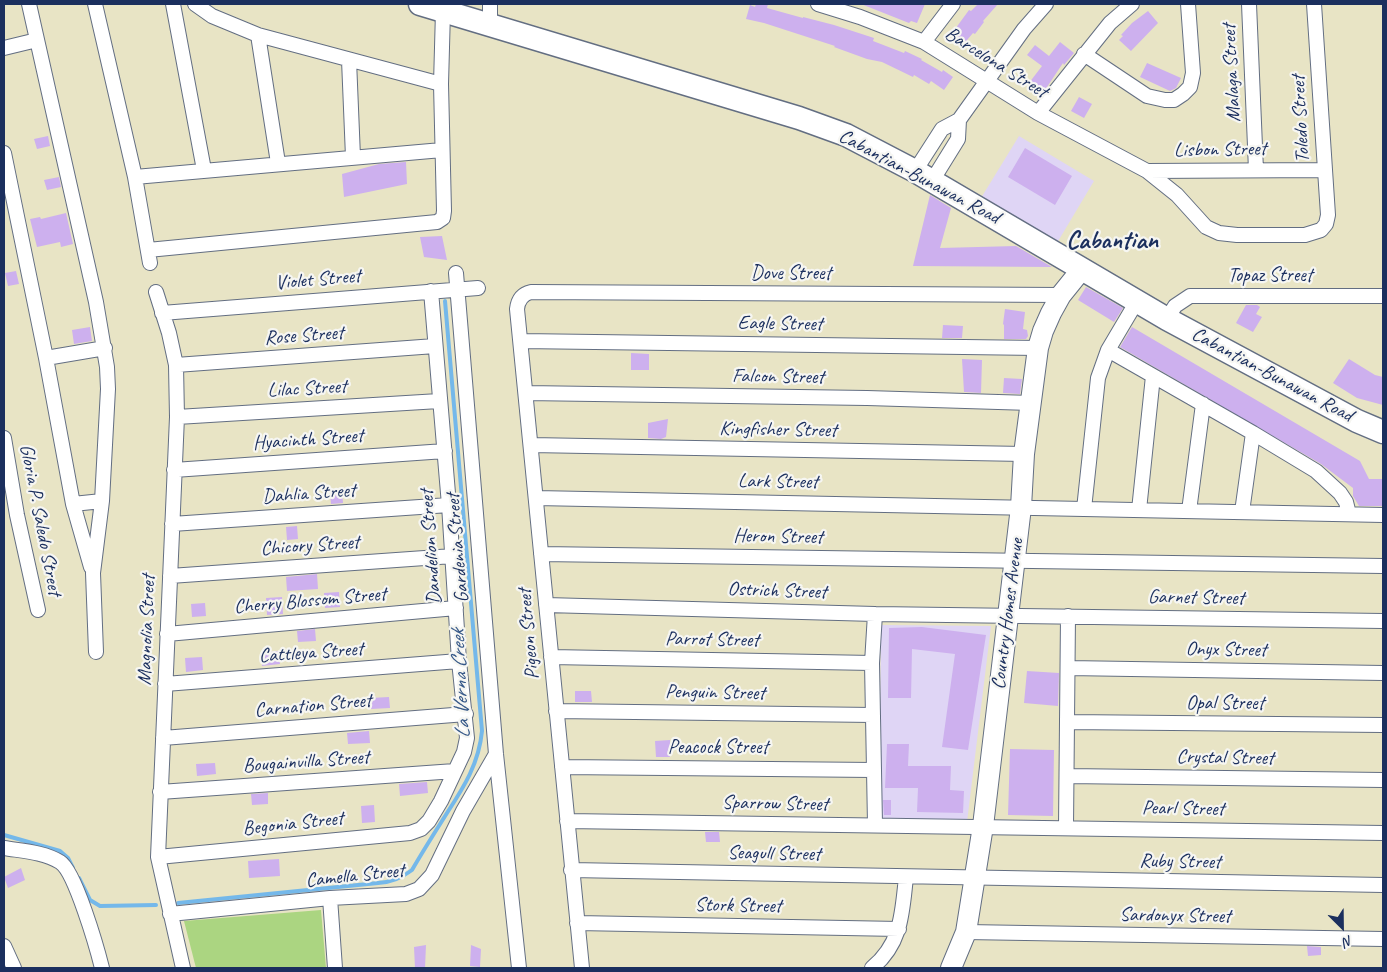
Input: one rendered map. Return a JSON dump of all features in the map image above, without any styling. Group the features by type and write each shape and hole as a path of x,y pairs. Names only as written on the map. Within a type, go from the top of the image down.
{"main road":[{"name":"Cabantian-Bunawan Road","path":"420,4 799,118 846,135 923,176 1167,318 1357,420 1383,432"},
{"name":"Country Homes Avenue","path":"951,968 966,932 983,826 1020,507 1024,454 1038,348 1043,331 1062,295 1082,269"}],"street":[{"path":"29,4 105,348 108,389 102,501 93,573 96,652"},
{"path":"95,4 135,177 149,257 437,222 443,218 441,84 443,11"},
{"path":"173,4 204,170"},
{"path":"195,4 212,16 258,35 441,84"},
{"path":"490,4 490,26"},
{"name":"Barcelona Street","path":"818,4 860,10 924,42 1038,113 1147,171 1177,195 1206,227 1219,234 1287,236 1305,235 1321,230"},
{"path":"924,42 953,4"},
{"path":"923,176 942,129 959,120 1024,29 1046,4"},
{"path":"1038,113 1110,23 1132,4"},
{"path":"1084,54 1147,96 1174,100 1190,87 1192,73 1188,4"},
{"name":"Malaga Street","path":"1249,4 1256,170"},
{"name":"Toledo Street","path":"1314,4 1328,215 1326,224 1321,230"},
{"path":"258,35 278,163"},
{"path":"4,48 37,40"},
{"path":"349,60 353,157"},
{"path":"923,176 958,139 959,120"},
{"path":"135,177 442,150"},
{"path":"4,153 74,504 93,573"},
{"name":"Lisbon Street","path":"1147,171 1324,170"},
{"name":"Gardenia Street","path":"456,273 496,754 519,968"},
{"name":"Violet Street","path":"162,313 478,288"},
{"name":"Dandelion Street","path":"429,821 464,752 467,738 431,291"},
{"name":"Magnolia Street","path":"156,292 176,365 176,417 158,857 183,968"},
{"name":"Dove Street","path":"521,297 531,292 1062,295"},
{"name":"Topaz Street","path":"1167,318 1175,306 1190,296 1383,296"},
{"name":"Pigeon Street","path":"521,297 517,308 582,968"},
{"path":"1084,509 1098,378 1108,350 1137,301"},
{"name":"Eagle Street","path":"521,341 1038,348"},
{"name":"Rose Street","path":"176,365 435,346"},
{"path":"46,358 105,348"},
{"path":"1108,350 1204,404 1326,479 1346,502 1349,514"},
{"path":"1139,510 1153,376"},
{"name":"Falcon Street","path":"526,394 857,398 1030,403"},
{"name":"Lilac Street","path":"176,417 439,401"},
{"path":"1189,511 1204,404"},
{"path":"1242,512 1253,433"},
{"name":"Gloria P. Saledo Street","path":"4,438 17,515 38,610"},
{"name":"Kingfisher Street","path":"531,445 1024,454"},
{"name":"Hyacinth Street","path":"174,470 445,451"},
{"name":"Lark Street","path":"536,498 1383,515"},
{"path":"74,504 102,501"},
{"name":"Dahlia Street","path":"172,524 449,505"},
{"name":"Heron Street","path":"541,554 1383,566"},
{"name":"Chicory Street","path":"170,576 453,556"},
{"name":"Ostrich Street","path":"546,605 875,614 1007,615"},
{"name":"Cherry Blossom Street","path":"167,634 456,608"},
{"path":"875,614 872,663 875,824"},
{"name":"Garnet Street","path":"1007,615 1383,621"},
{"path":"1066,827 1068,616"},
{"name":"Parrot Street","path":"551,657 872,663"},
{"name":"Cattleya Street","path":"165,684 460,662"},
{"name":"Onyx Street","path":"1068,668 1383,673"},
{"name":"Penguin Street","path":"556,711 873,715"},
{"name":"Carnation Street","path":"163,738 466,714"},
{"name":"Opal Street","path":"1067,722 1383,724"},
{"name":"Camella Street","path":"170,914 330,898 406,894 419,889 432,874 463,811 496,754"},
{"name":"Peacock Street","path":"562,767 874,770"},
{"name":"Bougainvilla Street","path":"160,792 455,771"},
{"name":"Crystal Street","path":"1067,776 1383,780"},
{"name":"Sparrow Street","path":"567,820 983,826"},
{"name":"Begonia Street","path":"158,857 410,833 421,829 429,821"},
{"name":"Pearl Street","path":"983,826 1383,833"},
{"path":"4,848 49,856 62,863 86,913 102,968"},
{"name":"Seagull Street","path":"572,870 975,878"},
{"path":"872,968 884,957 894,942 899,929 906,877"},
{"name":"Ruby Street","path":"975,878 1383,886"},
{"path":"330,898 335,968"},
{"name":"Stork Street","path":"577,924 899,929"},
{"name":"Sardonyx Street","path":"966,932 1383,939"},
{"path":"4,946 14,968"}],"shaded area":[{"path":"1019,136 1094,181 1057,243 981,198"},
{"path":"881,625 991,626 967,822 879,820"}],"green space":[{"path":"321,910 326,968 196,968 184,921"}],"building":[{"path":"756,4 768,4 767,8 834,25 874,38 873,41 904,53 905,51 953,77 944,90 931,81 929,84 914,75 913,77 882,62 867,59 835,46 746,19 750,5 755,7"},
{"path":"861,4 925,4 917,23 911,21 909,23"},
{"path":"978,4 998,4 983,21 975,34 973,33 962,46 950,36 969,10 971,11"},
{"path":"1148,11 1158,23 1131,51 1119,40 1123,36 1121,35 1132,23"},
{"path":"1060,42 1074,53 1064,65 1063,63 1043,93 1029,83 1042,66 1027,55 1035,45 1049,56"},
{"path":"1147,63 1181,78 1176,88 1170,91 1140,77"},
{"path":"1079,97 1092,104 1084,118 1071,111"},
{"path":"48,136 50,146 37,149 34,139"},
{"path":"1025,148 1072,176 1055,205 1008,177"},
{"path":"406,162 407,184 344,197 342,174 379,164"},
{"path":"59,177 61,187 47,190 44,180"},
{"path":"930,195 951,208 940,248 1016,246 1052,267 913,266"},
{"path":"66,213 73,244 61,247 60,242 37,247 30,219 40,217 41,219"},
{"path":"442,236 447,260 424,257 420,237"},
{"path":"16,271 19,284 8,286 5,273"},
{"path":"1086,287 1123,308 1114,322 1078,300"},
{"path":"1246,305 1257,305 1260,307 1256,314 1262,317 1253,332 1236,323"},
{"path":"1005,309 1025,312 1023,329 1027,330 1028,336 1026,339 1004,339"},
{"path":"943,325 963,326 962,338 942,338"},
{"path":"90,327 92,341 74,344 72,330"},
{"path":"1132,327 1360,461 1369,479 1383,479 1383,506 1359,506 1353,496 1353,488 1321,464 1120,347"},
{"path":"631,353 649,354 649,370 631,370"},
{"path":"962,359 982,360 981,393 964,392"},
{"path":"1349,359 1375,375 1383,377 1383,405 1357,398 1333,383"},
{"path":"1004,378 1022,379 1020,394 1003,393"},
{"path":"668,419 666,437 661,439 648,438 648,423"},
{"path":"342,491 343,503 331,504 330,492"},
{"path":"297,526 298,539 287,540 286,527"},
{"path":"317,574 318,589 287,591 286,577"},
{"path":"339,592 340,607 325,608 324,593"},
{"path":"282,597 283,614 267,615 266,598"},
{"path":"205,603 206,616 192,617 191,604"},
{"path":"922,627 986,635 968,750 942,747 955,654 912,649 911,698 888,698 889,628"},
{"path":"315,629 316,641 298,642 297,631"},
{"path":"279,651 280,664 262,666 261,653"},
{"path":"202,657 203,670 186,672 185,658"},
{"path":"1027,671 1059,673 1058,706 1024,703"},
{"path":"575,691 591,691 592,702 575,702"},
{"path":"389,697 390,708 371,709 370,698"},
{"path":"369,731 370,743 348,744 347,733"},
{"path":"670,740 670,757 656,757 655,741"},
{"path":"887,744 909,744 908,766 951,766 950,790 964,791 963,813 917,812 918,788 885,788"},
{"path":"1010,749 1054,750 1053,816 1008,815"},
{"path":"215,763 216,774 197,776 196,764"},
{"path":"427,782 428,793 400,796 399,784"},
{"path":"268,793 268,804 252,805 251,794"},
{"path":"883,800 891,800 891,815 884,815"},
{"path":"374,805 375,822 362,823 361,806"},
{"path":"705,832 719,832 720,842 706,842"},
{"path":"279,859 280,876 249,878 248,861"},
{"path":"21,868 25,880 8,888 4,877"},
{"path":"426,945 425,968 415,968 414,947"},
{"path":"471,945 481,949 480,967 470,966"},
{"path":"1307,946 1321,947 1321,955 1308,956"}],"waterway":[{"name":"La Verna Creek","path":"178,903 383,882 396,879 412,870 470,774 478,754 482,731 445,301"},
{"name":"La Verna Creek","path":"4,835 60,851 68,858 73,868"},
{"name":"La Verna Creek","path":"79,878 90,900 100,906 156,905"}],"district":[{"name":"Cabantian","path":"1112,241"}]}
